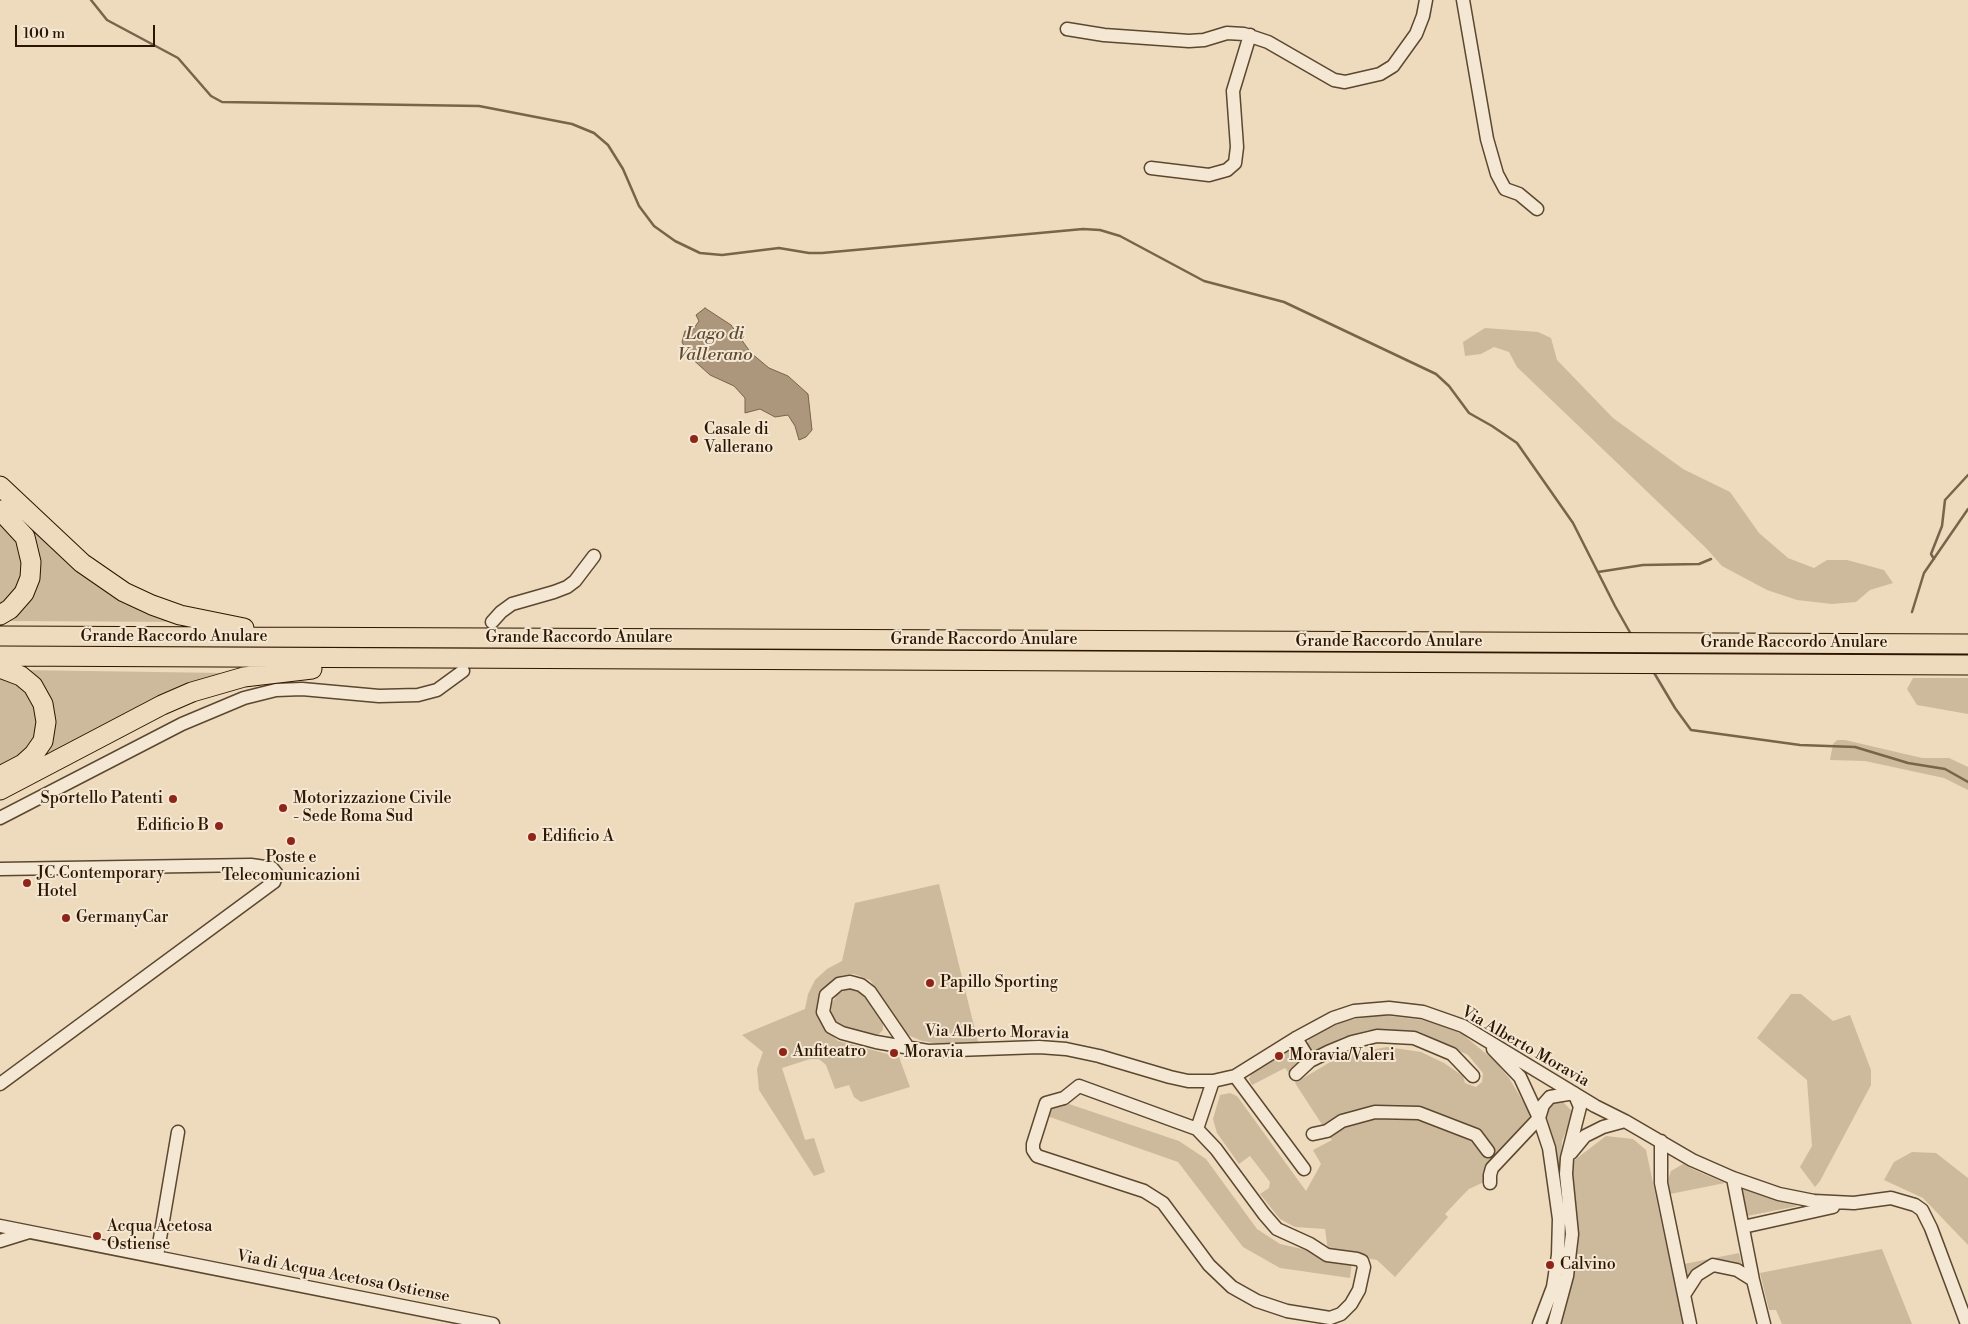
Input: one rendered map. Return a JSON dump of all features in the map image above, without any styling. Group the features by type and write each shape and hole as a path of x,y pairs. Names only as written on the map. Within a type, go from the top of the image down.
{"highway":[{"path":"0,486 82,563 108,582 136,598 168,612 204,621 315,638"},
{"path":"0,510 25,537 31,562 30,578 24,593 14,605 0,616"},
{"name":"Grande Raccordo Anulare","path":"0,636 1968,644"},
{"name":"Grande Raccordo Anulare","path":"0,656 1968,665"},
{"path":"0,790 162,705 217,684 274,672 434,659"},
{"path":"0,668 21,676 33,686 43,704 46,722 43,741 33,756 0,776"}],"street":[{"path":"1067,29 1104,36 1190,41 1204,40 1227,33 1250,35 1270,43 1334,80 1348,82 1380,74 1394,66 1416,34 1422,20 1426,0"},
{"path":"1463,0 1487,138 1497,174 1505,189 1519,194 1537,209"},
{"path":"1151,168 1210,175 1227,170 1235,163 1237,151 1233,91 1250,35"},
{"path":"492,622 512,604 567,587 594,556"},
{"path":"0,818 182,724 244,698 264,692 294,689 379,696 424,694 445,685 463,671"},
{"path":"0,869 251,865 268,866 275,870 277,874 274,882 0,1084"},
{"name":"Via Alberto Moravia","path":"907,1046 870,992 861,985 850,982 839,984 826,995 823,1006 824,1018 836,1031 876,1042 928,1051 1039,1047 1066,1049 1099,1056 1188,1081 1213,1081 1235,1076 1296,1038 1333,1018 1354,1011 1389,1008 1423,1012 1463,1026 1574,1093 1692,1160 1733,1178 1779,1194 1814,1202 1854,1203 1882,1198 1899,1199 1915,1205 1922,1210 1931,1228 1967,1324"},
{"path":"1296,1074 1310,1061 1344,1045 1377,1036 1414,1038 1452,1054 1473,1076"},
{"path":"1480,1037 1520,1077 1539,1118 1549,1148 1559,1219 1558,1255 1552,1287 1539,1324"},
{"path":"1296,1038 1310,1061"},
{"path":"1235,1076 1304,1169"},
{"path":"1197,1129 1213,1081"},
{"path":"1078,1086 1197,1129 1216,1149 1277,1229 1310,1244 1327,1255 1362,1261 1364,1267 1359,1290 1351,1304 1341,1314 1330,1318 1287,1311 1265,1304 1232,1287 1208,1265 1163,1203 1144,1191 1037,1156 1033,1150 1033,1144 1046,1103 1064,1098 1078,1086"},
{"path":"1490,1182 1492,1168 1539,1118 1543,1105 1550,1097 1574,1093 1580,1107 1567,1158 1566,1174 1572,1234 1568,1276 1554,1324"},
{"path":"1313,1134 1327,1132 1342,1121 1375,1112 1419,1113 1476,1135 1488,1151"},
{"path":"1567,1158 1584,1136 1603,1127 1625,1121"},
{"path":"157,1256 178,1132"},
{"path":"1661,1141 1661,1183 1690,1324"},
{"path":"1733,1178 1753,1280 1764,1324"},
{"path":"1743,1227 1854,1203"},
{"name":"Via di Acqua Acetosa Ostiense","path":"0,1226 493,1324"},
{"path":"0,1241 31,1232"},
{"path":"1684,1295 1696,1275 1712,1266 1737,1270 1753,1280"}],"shaded area":[{"path":"1485,328 1538,332 1551,338 1557,360 1613,418 1683,469 1730,492 1759,533 1788,558 1814,568 1827,560 1847,560 1884,570 1893,583 1870,590 1856,602 1832,604 1797,600 1767,590 1722,566 1706,548 1517,367 1509,352 1494,347 1481,354 1465,356 1463,342"},
{"path":"0,493 72,562 186,622 6,621 36,576 0,504"},
{"path":"0,514 13,527 27,575 0,611"},
{"path":"20,670 224,673 200,681 0,782 48,739"},
{"path":"0,671 32,689 39,740 0,773"},
{"path":"1913,678 1968,678 1968,714 1917,705 1907,689"},
{"path":"1837,740 1845,740 1922,758 1949,758 1968,767 1968,790 1944,778 1865,761 1830,760 1833,744"},
{"path":"939,884 978,1042 940,1044 922,1041 908,1035 870,980 854,974 843,975 833,980 822,992 826,1030 838,1041 899,1057 910,1087 861,1102 854,1097 849,1085 835,1089 826,1065 819,1059 810,1059 782,1068 805,1140 814,1138 825,1172 814,1176 759,1090 757,1069 763,1052 742,1035 805,1009 808,994 815,980 827,969 842,961 855,903"},
{"path":"845,990 855,990 863,994 883,1022 883,1030 879,1034 873,1035 843,1027 835,1021 831,1012 832,1003 837,995"},
{"path":"1791,994 1801,994 1833,1021 1850,1015 1871,1070 1871,1085 1815,1187 1800,1167 1812,1146 1807,1080 1757,1038"},
{"path":"1381,1015 1430,1021 1462,1034 1495,1061 1509,1078 1531,1115 1486,1166 1484,1182 1469,1189 1445,1214 1448,1217 1395,1277 1377,1260 1328,1251 1325,1229 1295,1227 1280,1219 1260,1194 1269,1188 1270,1182 1250,1156 1239,1164 1217,1133 1213,1119 1220,1095 1230,1093 1237,1096 1306,1191 1321,1164 1313,1150 1332,1140 1295,1083 1332,1061 1349,1054 1387,1047 1421,1052 1444,1063 1463,1076 1465,1083 1476,1087 1482,1082 1483,1073 1468,1055 1418,1031 1369,1030 1343,1037 1317,1051 1310,1051 1307,1047 1309,1039 1344,1021"},
{"path":"1288,1051 1296,1053 1299,1057 1300,1061 1296,1067 1289,1073 1285,1068 1252,1085 1249,1079 1252,1072"},
{"path":"1555,1101 1562,1101 1572,1111 1571,1119 1562,1141 1560,1171 1546,1116 1549,1105"},
{"path":"1063,1102 1179,1141 1206,1159 1257,1229 1280,1244 1307,1250 1321,1257 1352,1262 1350,1278 1280,1268 1243,1247 1178,1162 1047,1116 1050,1105"},
{"path":"1606,1136 1633,1139 1646,1150 1683,1324 1555,1324 1567,1276 1572,1162"},
{"path":"1912,1152 1936,1153 1968,1178 1968,1245 1923,1198 1884,1180 1894,1162"},
{"path":"1683,1164 1725,1183 1670,1194 1668,1180 1671,1171"},
{"path":"1741,1189 1798,1206 1747,1216"},
{"path":"1882,1249 1912,1324 1782,1324 1776,1310 1769,1310 1760,1273"},
{"path":"1739,1253 1742,1266 1731,1261 1718,1260 1699,1266 1687,1278 1684,1264"}],"water":[{"name":"Lago di Vallerano","path":"705,308 731,325 751,353 769,368 788,376 808,394 812,430 806,437 799,440 795,426 788,415 775,417 760,409 745,413 745,398 734,386 710,375 689,356 682,342 685,331 692,331 699,321 696,315"}],"waterway":[{"path":"91,0 107,20 178,58 211,96 222,102 479,106 572,124 594,133 608,145 623,169 639,206 654,226 675,241 700,253 722,255 779,248 809,253 822,253 1083,229 1100,230 1120,236 1204,281 1284,302 1436,374 1449,386 1469,413 1517,443 1573,523 1632,636"},
{"path":"1934,559 1931,554 1942,526 1945,500 1968,475"},
{"path":"1912,612 1924,573 1968,509"},
{"path":"1598,572 1643,565 1699,564 1711,559"},
{"path":"1653,671 1675,708 1691,730 1800,745 1855,747 1908,763 1945,769 1968,782"}],"place":[{"name":"Casale di Vallerano","path":"694,439"},
{"name":"Sportello Patenti","path":"173,799"},
{"name":"Motorizzazione Civile - Sede Roma Sud","path":"283,808"},
{"name":"Edificio B","path":"219,826"},
{"name":"Edificio A","path":"532,837"},
{"name":"Poste e Telecomunicazioni","path":"291,841"},
{"name":"JC Contemporary Hotel","path":"27,883"},
{"name":"GermanyCar","path":"66,918"},
{"name":"Papillo Sporting","path":"930,983"},
{"name":"Anfiteatro","path":"783,1052"},
{"name":"Moravia","path":"894,1053"},
{"name":"Moravia/Valeri","path":"1279,1056"},
{"name":"Acqua Acetosa Ostiense","path":"97,1236"},
{"name":"Calvino","path":"1550,1265"}]}
